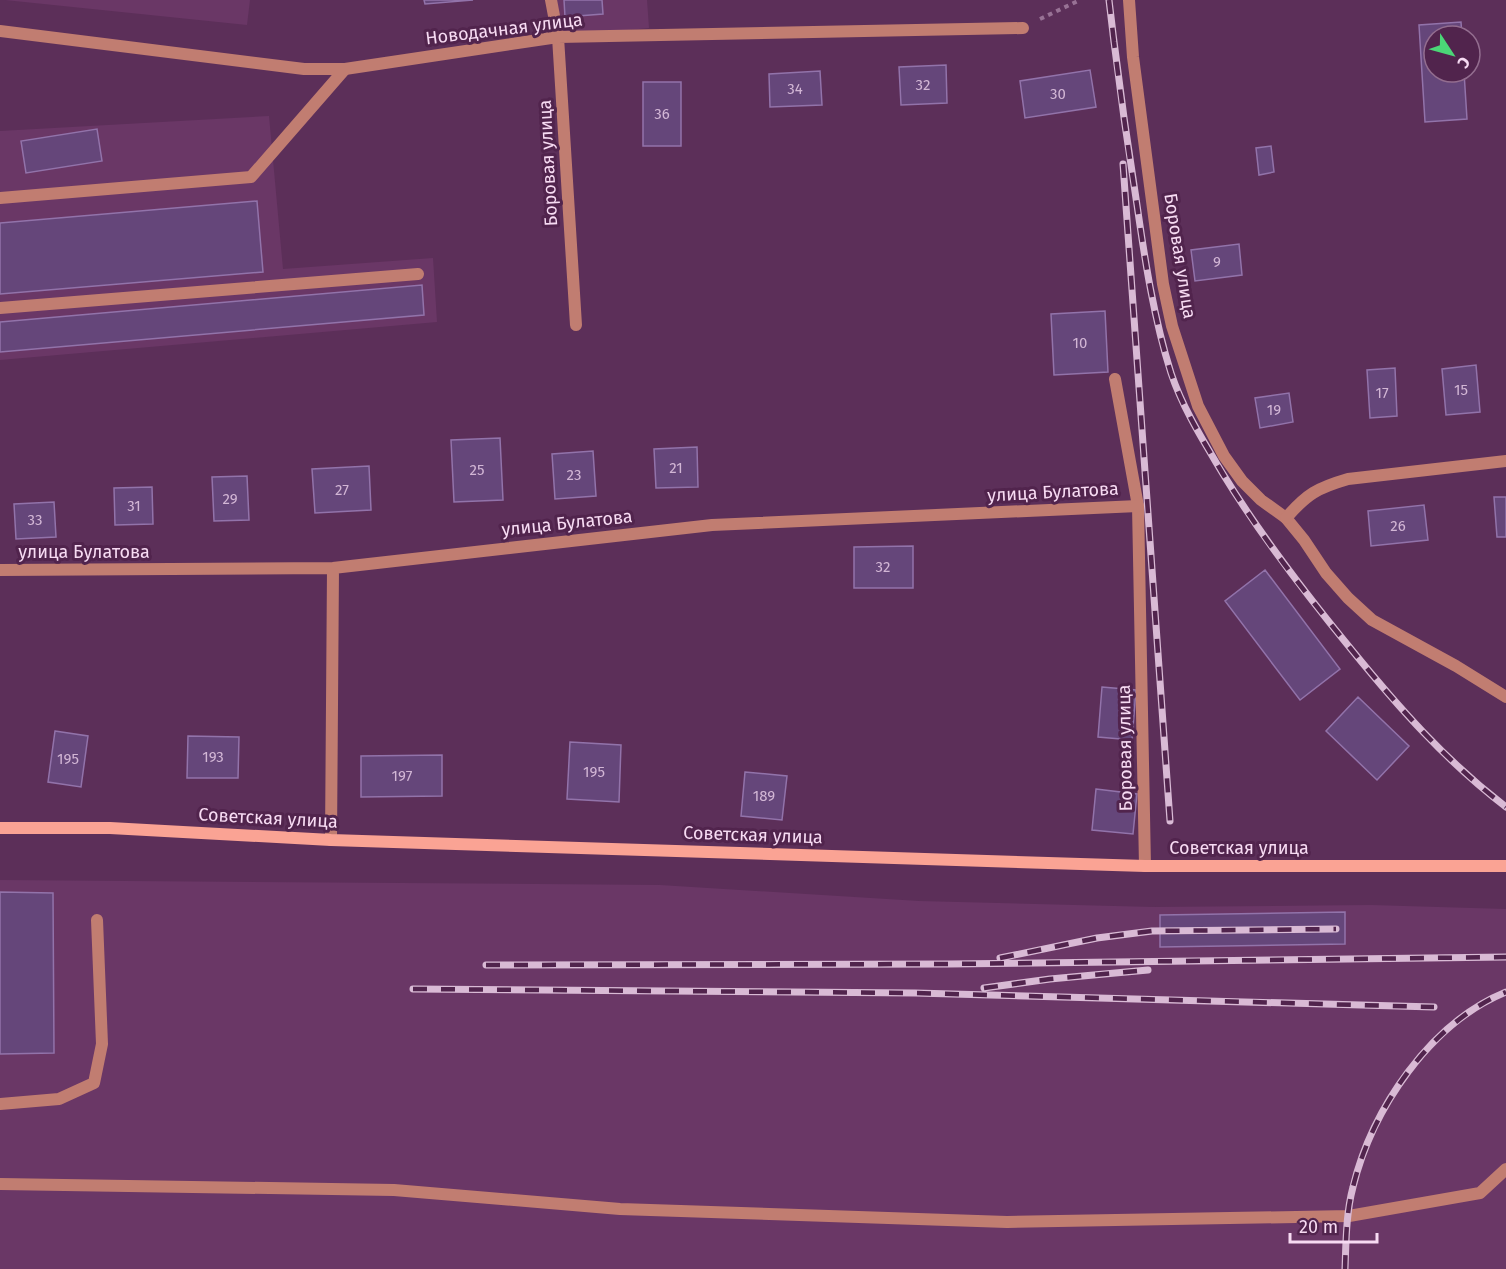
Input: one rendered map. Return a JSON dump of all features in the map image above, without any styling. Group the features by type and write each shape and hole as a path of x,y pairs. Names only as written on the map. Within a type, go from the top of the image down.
{"street":[{"name":"Боровая улица","path":"551,0 558,37 576,325"},
{"name":"Боровая улица","path":"1129,0 1134,67 1163,284 1175,336 1198,405 1224,456 1242,481 1261,500 1286,518 1326,573 1372,620 1456,666 1506,697"},
{"name":"Новодачная улица","path":"0,31 304,69 345,69 558,37 1023,28"},
{"path":"0,198 251,177 345,69"},
{"path":"0,308 418,274"},
{"name":"Боровая улица","path":"1115,379 1138,506 1145,866"},
{"path":"1286,518 1303,499 1323,486 1347,479 1506,461"},
{"name":"улица Булатова","path":"0,570 333,568 712,525 1138,506"},
{"path":"331,840 333,568"},
{"name":"Советская улица","path":"0,828 110,828 331,840 1145,866 1506,866"},
{"path":"0,1104 59,1099 94,1083 102,1044 97,921"},
{"path":"0,1184 394,1190 620,1209 1007,1222 1348,1216 1480,1193 1506,1169"}],"path":[{"path":"1023,28 1080,0"}],"shaded area":[{"path":"5,0 250,0 247,25"},
{"path":"551,0 647,0 649,28 558,37"},
{"path":"269,116 283,269 433,258 437,322 0,360 0,131"},
{"path":"0,880 660,885 919,901 1154,907 1371,905 1506,909 1506,1269 0,1269"}],"building":[{"path":"424,0 473,0 425,4"},
{"path":"564,0 602,0 603,14 565,17"},
{"path":"1461,22 1461,24 1433,24"},
{"path":"1419,25 1422,25 1422,74"},
{"path":"946,65 947,103 901,105 899,67"},
{"path":"1090,70 1096,107 1025,118 1020,81"},
{"path":"820,71 822,105 770,107 769,74"},
{"path":"643,82 681,82 681,146 643,146"},
{"path":"1423,84 1465,84 1467,119 1425,122"},
{"path":"97,129 102,161 26,173 21,141"},
{"path":"1271,146 1274,172 1259,175 1256,148"},
{"path":"257,201 263,272 0,294 0,223"},
{"path":"1239,244 1242,275 1195,281 1191,250"},
{"path":"422,285 424,315 0,352 0,322"},
{"path":"1105,311 1108,372 1054,375 1051,314"},
{"path":"1476,365 1480,412 1446,415 1442,369"},
{"path":"1395,368 1397,416 1370,418 1367,370"},
{"path":"1289,393 1293,422 1260,428 1255,398"},
{"path":"500,438 503,500 454,502 451,440"},
{"path":"697,447 698,487 656,488 654,449"},
{"path":"593,451 596,496 555,499 552,454"},
{"path":"369,466 371,510 315,513 312,469"},
{"path":"247,476 249,520 214,521 212,477"},
{"path":"152,487 153,524 115,525 114,488"},
{"path":"1494,497 1506,497 1506,537 1497,537"},
{"path":"54,502 56,537 16,539 14,504"},
{"path":"1424,505 1428,540 1371,546 1368,511"},
{"path":"913,546 913,588 854,588 854,547"},
{"path":"1265,570 1340,669 1300,700 1225,601"},
{"path":"1102,687 1136,690 1132,740 1098,737"},
{"path":"1358,697 1409,746 1377,780 1326,731"},
{"path":"55,731 88,736 81,787 48,782"},
{"path":"188,736 239,737 238,778 187,778"},
{"path":"570,742 621,745 619,802 567,799"},
{"path":"442,755 442,796 361,797 361,756"},
{"path":"745,772 787,776 782,820 741,816"},
{"path":"1096,789 1137,794 1133,834 1092,830"},
{"path":"0,892 53,893 54,1053 0,1054"},
{"path":"1345,912 1345,944 1160,947 1160,915"}],"railway":[{"path":"1109,0 1114,42"},
{"path":"1113,34 1130,162 1151,290 1171,373 1188,412 1223,474 1253,520 1334,628 1424,733 1463,771 1506,807"},
{"path":"1123,164 1170,821"},
{"path":"1000,958 1097,938 1152,931 1336,929"},
{"path":"486,965 949,964 1506,957"},
{"path":"984,988 1148,970"},
{"path":"413,989 915,993 1434,1007"},
{"path":"1345,1269 1348,1217 1353,1187 1374,1128 1390,1099 1408,1072 1429,1047 1478,1006 1506,992"}]}
